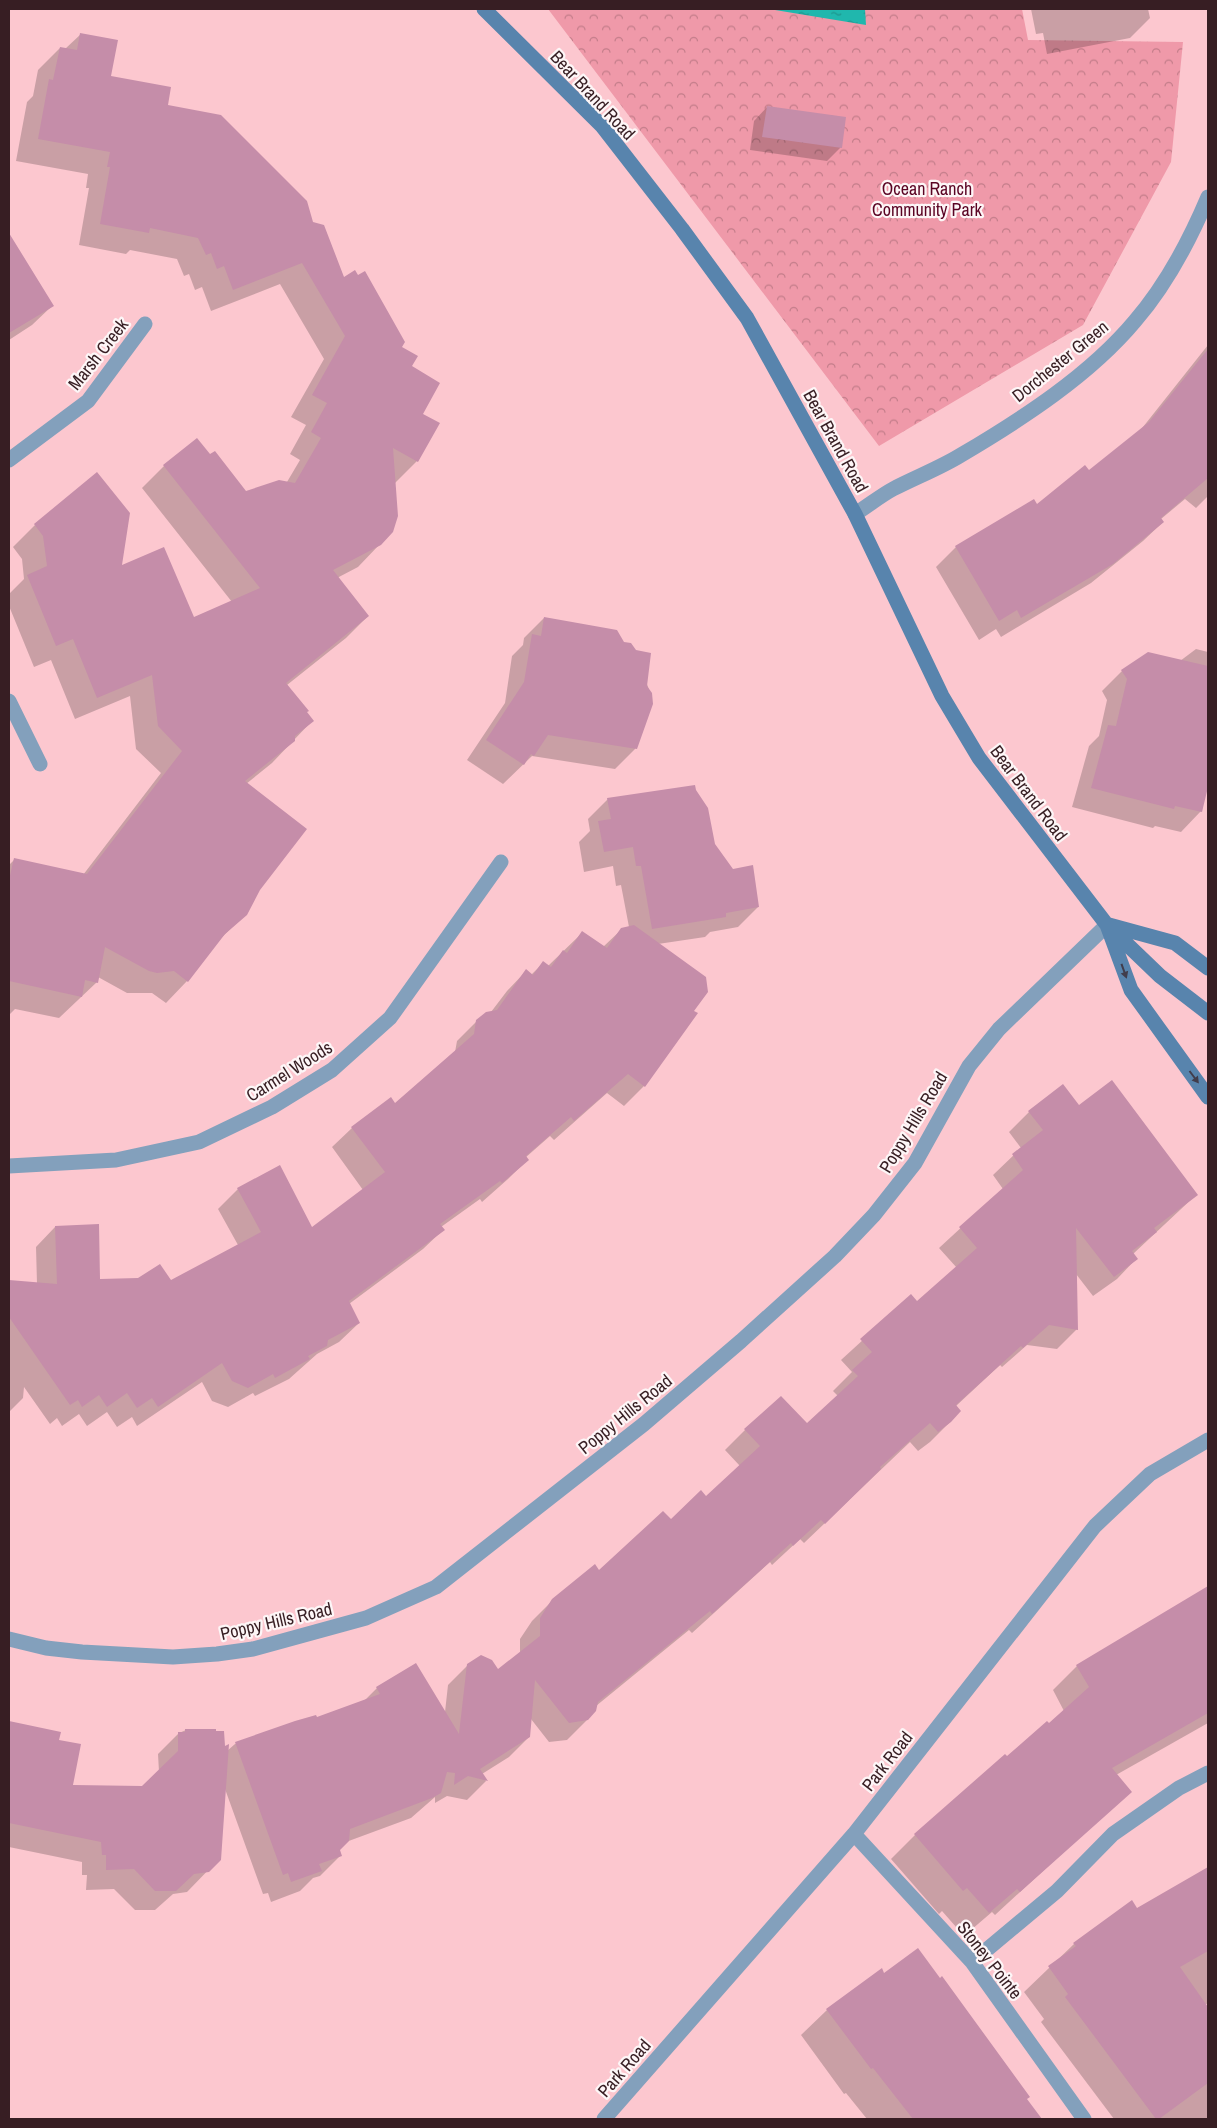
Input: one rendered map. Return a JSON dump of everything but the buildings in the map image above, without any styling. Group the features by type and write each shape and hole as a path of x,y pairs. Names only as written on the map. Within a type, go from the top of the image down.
{"street":[{"name":"Bear Brand Road","path":"484,9 602,126 747,318 855,514 942,696 978,758 1108,925 1131,990 1208,1097"},
{"name":"Dorchester Green","path":"855,514 891,490 960,456 1048,400 1111,347 1135,321 1160,289 1181,256 1208,197"},
{"name":"Marsh Creek","path":"9,460 88,401 145,324"},
{"path":"9,701 40,764"},
{"name":"Carmel Woods","path":"9,1166 116,1160 199,1142 295,1094 332,1070 390,1018 501,862"},
{"path":"1108,925 1175,943 1208,968"},
{"path":"1108,925 1160,976 1208,1012"},
{"name":"Poppy Hills Road","path":"9,1639 46,1648 82,1652 173,1657 253,1650 366,1618 436,1587 644,1424 741,1341 835,1256 874,1215 915,1163 968,1066 998,1029 1108,925"},
{"name":"Park Road","path":"604,2119 854,1834 1095,1526 1150,1474 1208,1440"},
{"path":"972,1962 1057,1891 1112,1834 1179,1788 1208,1773"},
{"name":"Stoney Pointe","path":"854,1834 972,1962 1084,2119"}],"green space":[{"name":"Ocean Ranch Community Park","path":"548,9 1022,9 1028,40 1183,42 1171,162 1083,325 879,446"}],"water":[{"path":"865,9 866,25 775,10"}]}
